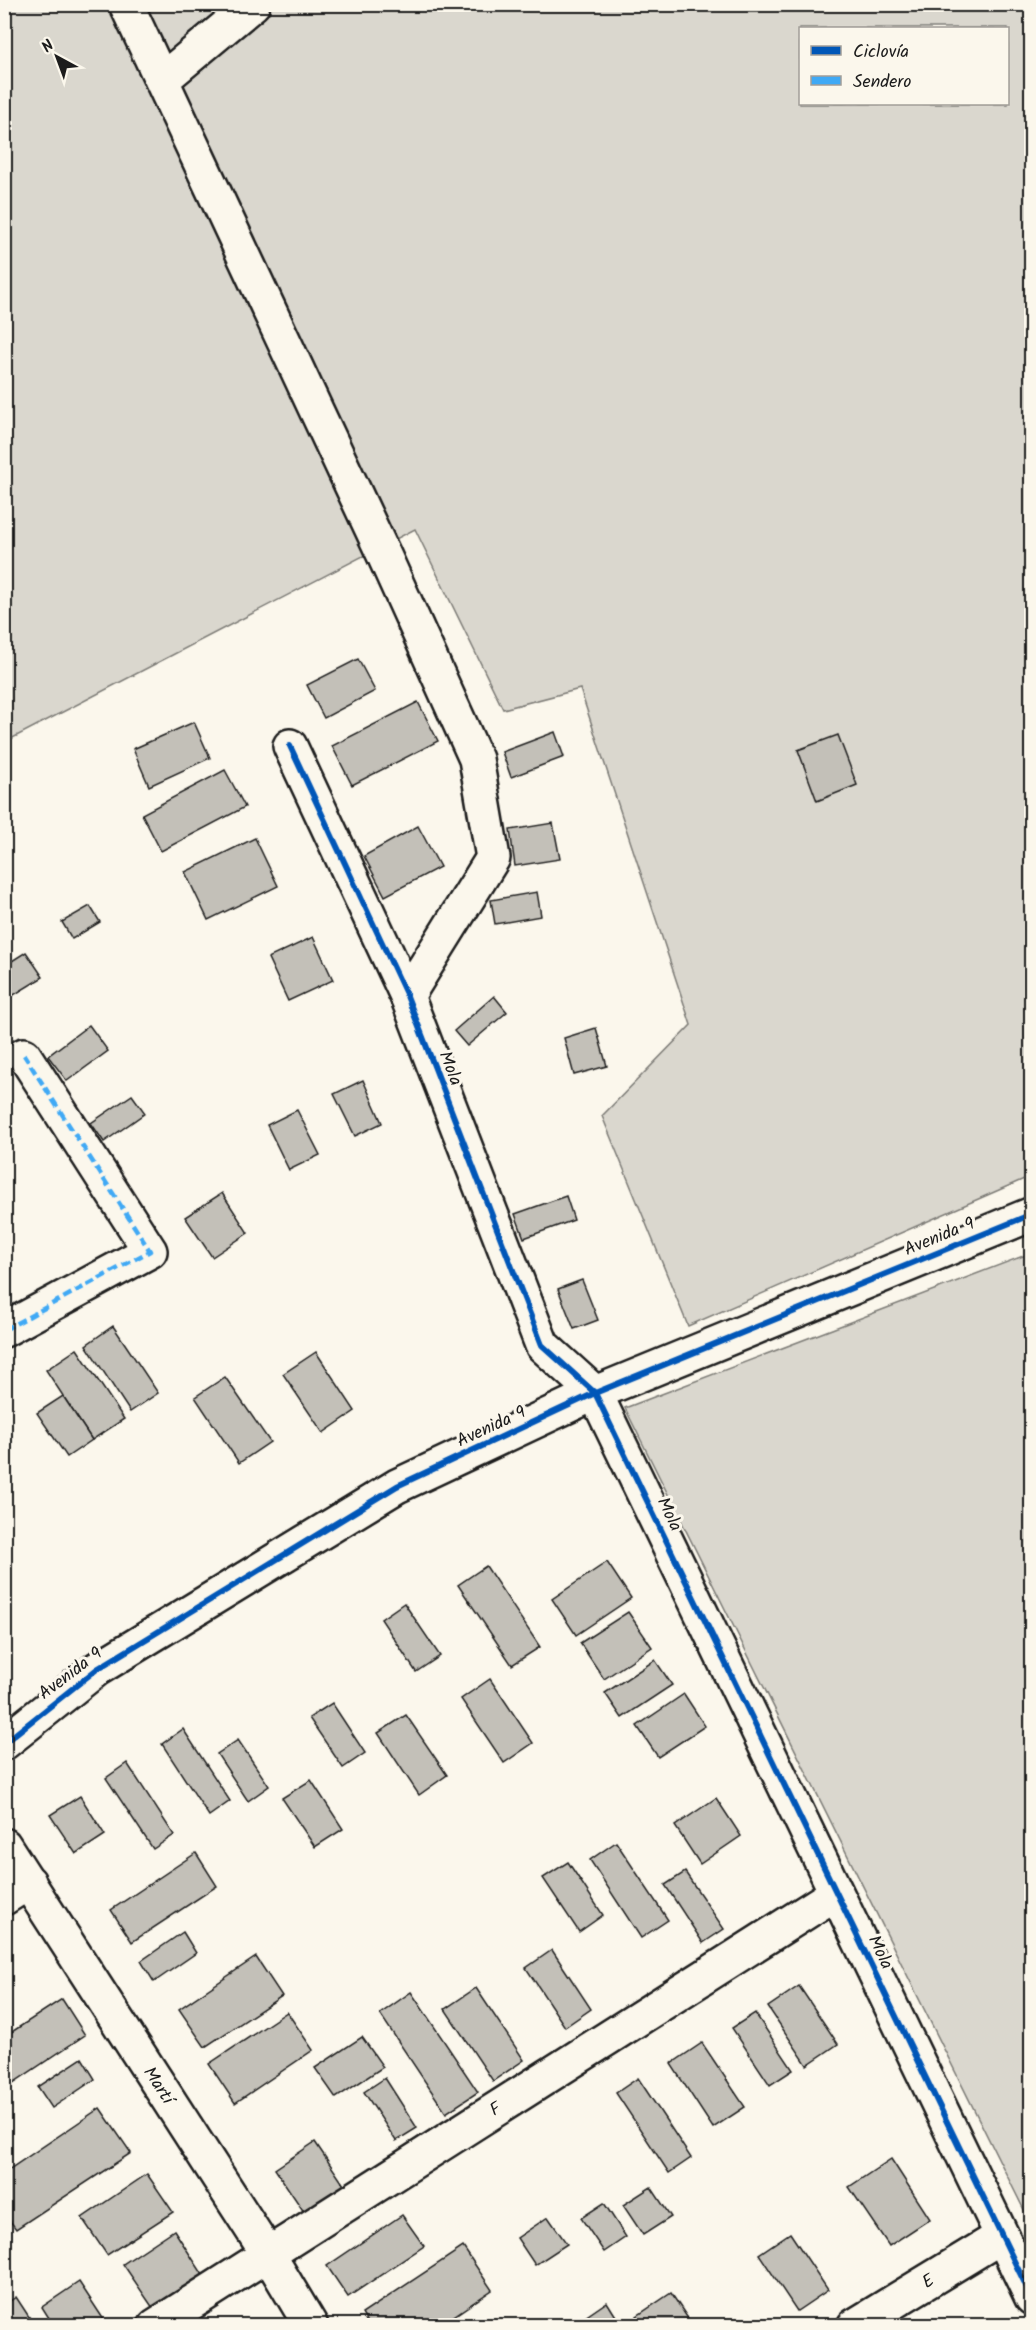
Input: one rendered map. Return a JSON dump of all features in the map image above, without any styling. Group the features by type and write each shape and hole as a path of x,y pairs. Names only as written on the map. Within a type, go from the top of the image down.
{"street":[{"path":"126,4 378,542 476,759 493,858 407,996"},
{"path":"162,80 253,4"},
{"name":"Mola","path":"290,747 407,996 542,1345 595,1393 1032,2298"},
{"path":"4,1330 150,1251 24,1055"},
{"name":"Avenida 9","path":"4,1743 97,1669 397,1486 595,1393 1032,1214"},
{"name":"Martí","path":"4,1845 17,1890 268,2254 311,2325"},
{"name":"F","path":"155,2325 836,1893"},
{"name":"E","path":"854,2325 1002,2236"}],"shaded area":[{"path":"5,5 1031,5 1031,1176 688,1326 602,1116 691,1025 580,689 503,709 415,529 5,742"},
{"path":"1031,1253 1031,2224 625,1408"}],"building":[{"path":"358,659 375,691 324,718 307,685"},
{"path":"418,702 438,741 352,785 332,746"},
{"path":"194,722 210,758 149,786 133,749"},
{"path":"555,732 564,757 511,777 502,752"},
{"path":"838,735 857,785 817,801 798,750"},
{"path":"225,770 245,807 161,851 142,814"},
{"path":"553,823 560,859 515,866 510,830"},
{"path":"418,826 440,867 385,896 364,856"},
{"path":"255,838 278,886 208,920 185,872"},
{"path":"537,892 541,916 495,924 491,900"},
{"path":"90,906 100,922 72,939 62,922"},
{"path":"313,937 333,980 288,1001 268,958"},
{"path":"26,952 43,977 4,1001 4,966"},
{"path":"494,996 507,1012 467,1046 454,1031"},
{"path":"89,1025 108,1051 67,1081 48,1056"},
{"path":"596,1028 607,1066 574,1075 564,1038"},
{"path":"363,1080 382,1123 355,1136 334,1094"},
{"path":"132,1095 145,1113 104,1142 91,1123"},
{"path":"297,1110 320,1155 289,1170 267,1125"},
{"path":"222,1193 248,1233 212,1257 185,1217"},
{"path":"566,1196 574,1220 524,1238 515,1214"},
{"path":"582,1280 598,1320 574,1329 558,1289"},
{"path":"113,1326 158,1393 130,1412 86,1345"},
{"path":"77,1349 124,1419 92,1440 46,1370"},
{"path":"316,1352 355,1411 323,1433 283,1374"},
{"path":"225,1377 270,1442 239,1463 195,1397"},
{"path":"63,1396 92,1440 67,1457 37,1413"},
{"path":"607,1562 631,1598 576,1635 552,1599"},
{"path":"486,1566 540,1647 512,1665 458,1585"},
{"path":"404,1603 440,1656 416,1672 381,1619"},
{"path":"628,1612 652,1647 604,1679 580,1643"},
{"path":"655,1660 672,1685 622,1718 605,1693"},
{"path":"490,1679 533,1743 504,1763 461,1699"},
{"path":"684,1694 705,1726 658,1757 637,1726"},
{"path":"332,1703 365,1753 343,1768 309,1718"},
{"path":"406,1715 447,1775 419,1795 378,1733"},
{"path":"183,1729 230,1801 209,1816 162,1744"},
{"path":"238,1740 269,1786 248,1801 217,1754"},
{"path":"127,1763 174,1835 153,1849 106,1778"},
{"path":"311,1780 343,1829 315,1847 282,1798"},
{"path":"80,1796 105,1835 76,1854 50,1815"},
{"path":"716,1798 741,1836 700,1864 675,1826"},
{"path":"616,1842 668,1920 641,1938 590,1860"},
{"path":"196,1853 217,1886 132,1942 111,1910"},
{"path":"568,1862 603,1915 579,1932 543,1878"},
{"path":"685,1872 724,1929 703,1943 665,1885"},
{"path":"183,1932 196,1953 154,1982 141,1961"},
{"path":"552,1950 591,2009 565,2027 526,1968"},
{"path":"256,1957 282,1996 205,2047 179,2009"},
{"path":"799,1986 838,2044 807,2065 768,2007"},
{"path":"476,1988 524,2060 493,2081 445,2009"},
{"path":"411,1992 478,2092 446,2113 380,2014"},
{"path":"62,1999 85,2035 4,2089 4,2037"},
{"path":"287,2012 313,2050 235,2103 209,2064"},
{"path":"755,2013 793,2070 770,2085 732,2028"},
{"path":"362,2037 383,2067 336,2098 315,2068"},
{"path":"702,2043 745,2107 713,2128 671,2064"},
{"path":"82,2058 95,2079 52,2108 38,2087"},
{"path":"385,2078 417,2128 396,2141 364,2092"},
{"path":"638,2078 691,2158 669,2173 616,2093"},
{"path":"100,2108 131,2153 16,2229 4,2213 4,2173"},
{"path":"315,2142 344,2185 304,2212 275,2169"},
{"path":"891,2159 930,2219 889,2246 849,2187"},
{"path":"147,2174 173,2212 107,2255 82,2218"},
{"path":"651,2187 671,2217 643,2235 623,2205"},
{"path":"604,2203 626,2237 604,2252 581,2218"},
{"path":"402,2215 424,2246 348,2297 327,2266"},
{"path":"548,2217 567,2244 535,2265 517,2238"},
{"path":"174,2230 205,2278 155,2311 123,2264"},
{"path":"790,2233 828,2290 797,2311 759,2254"},
{"path":"463,2247 492,2290 439,2326 369,2326 362,2314"},
{"path":"79,2282 108,2326 54,2326 42,2307"},
{"path":"671,2293 693,2326 644,2326 637,2316"},
{"path":"16,2297 35,2326 5,2326 4,2305"},
{"path":"607,2302 622,2326 572,2326"}],"marked path":[{"path":"4,1330 150,1251 24,1055"}],"cycle path":[{"path":"290,746 407,996 542,1345 595,1393 1032,2298"},
{"path":"4,1743 97,1669 397,1486 595,1393 1032,1214"}]}
